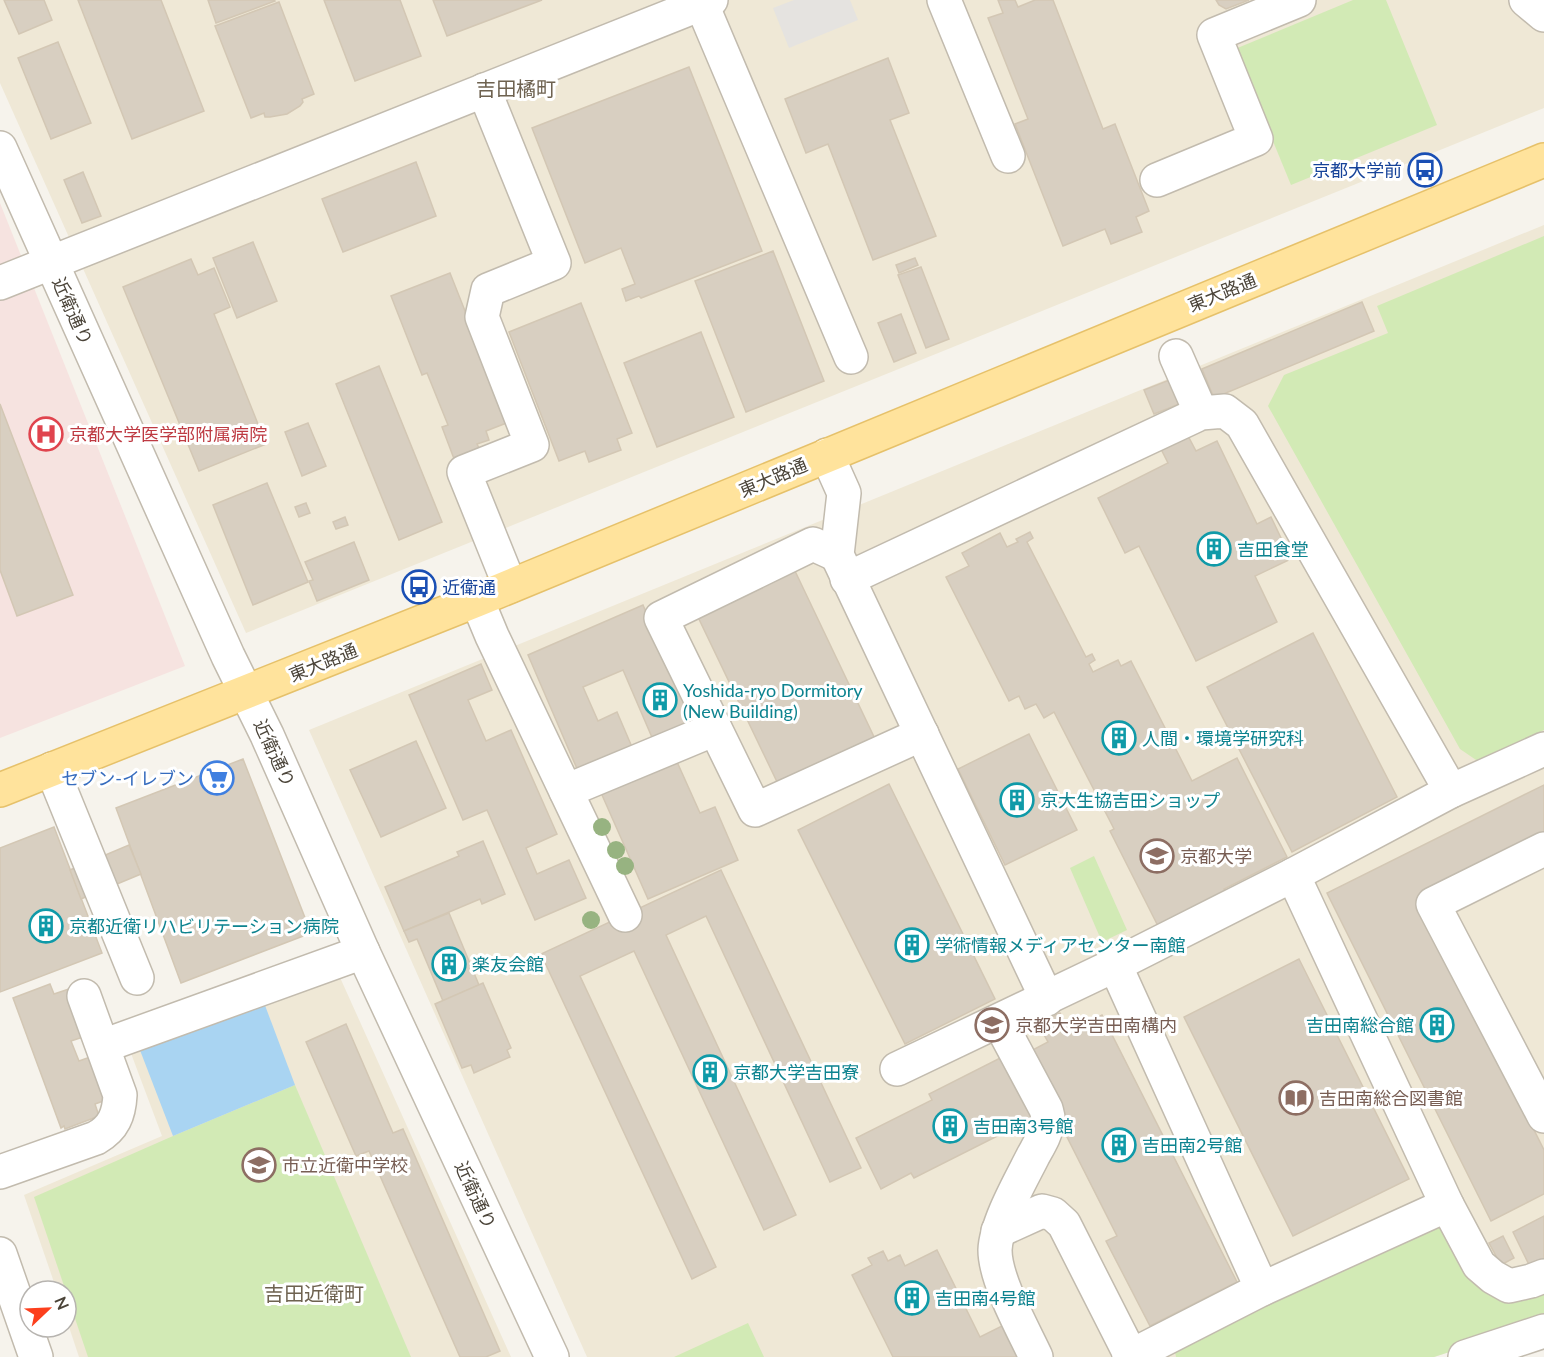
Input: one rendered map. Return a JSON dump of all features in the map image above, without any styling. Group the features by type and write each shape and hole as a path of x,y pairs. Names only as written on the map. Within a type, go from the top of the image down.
{"main road":[{"name":"東大路通","path":"0,790 477,600 1544,160"}],"street":[{"path":"944,0 1008,156"},
{"path":"1157,180 1256,140 1214,35 1299,0"},
{"path":"1526,0 1544,15"},
{"path":"0,283 704,1 850,357"},
{"path":"484,90 554,263 488,290 482,317 532,445 464,472 510,586"},
{"name":"近衛通り","path":"0,148 363,952 552,1357"},
{"path":"1176,356 1201,413"},
{"path":"842,567 1201,413 1225,411 1242,424 1451,791"},
{"path":"827,455 844,493 842,567"},
{"path":"922,734 755,810 661,618 813,544 842,567 922,734 1047,999"},
{"path":"477,600 625,915"},
{"path":"566,791 715,729"},
{"path":"897,1069 1047,999 1293,875 1451,791 1544,748"},
{"path":"52,769 137,978"},
{"path":"1544,849 1433,904 1544,1116"},
{"path":"1293,875 1448,1205 1479,1265 1493,1277 1509,1286 1531,1281 1544,1275"},
{"path":"103,1046 363,952"},
{"path":"1115,965 1262,1289"},
{"path":"0,1172 85,1143 106,1133 114,1122 119,1108 120,1095 84,996"},
{"path":"999,1020 1046,1109 1049,1120 998,1231 995,1248 996,1262 1012,1305 1036,1357"},
{"path":"998,1231 1042,1211 1053,1214 1064,1224 1130,1357 1262,1289 1448,1205"},
{"path":"0,1254 36,1357"},
{"path":"1465,1357 1544,1331"}],"shaded area":[{"path":"0,0 1508,0 1544,31 1544,108 246,633 0,83"},
{"path":"794,0 850,0 858,20 789,48 773,8"},
{"name":"京都大学医学部附属病院","path":"0,203 185,666 0,738"},
{"name":"京都大学吉田南構内","path":"1544,225 1544,1321 1434,1357 587,1357 309,730"},
{"name":"市立近衛中学校","path":"338,973 511,1357 79,1357 73,1339 78,1339 78,1279 53,1279 24,1195 162,1136 129,1048"}],"green space":[{"path":"1353,0 1386,0 1437,125 1291,185 1235,49"},
{"path":"1544,236 1544,730 1479,762 1460,749 1268,406 1284,375 1388,333 1377,306"},
{"path":"1094,856 1127,930 1102,942 1070,868"},
{"path":"295,1085 411,1357 88,1357 78,1327 78,1279 62,1279 34,1197"},
{"path":"1447,1215 1471,1264 1544,1283 1544,1321 1434,1357 1176,1357 1174,1347"},
{"path":"748,1323 764,1357 674,1357"}],"water":[{"path":"263,1000 295,1085 173,1136 138,1045"}],"building":[{"path":"4,0 44,0 52,20 19,34"},
{"path":"78,0 161,0 204,111 132,139"},
{"path":"208,0 274,0 275,1 216,23"},
{"path":"324,0 400,0 421,56 355,81"},
{"path":"433,0 542,0 447,36"},
{"path":"998,0 1015,0 1018,7 1035,0 1053,0 1103,129 1115,124 1149,211 1136,217 1142,232 1111,244 1105,229 1063,246 1015,124 1028,119 988,18 1003,13"},
{"path":"1216,0 1249,0 1226,9"},
{"path":"279,2 314,94 302,99 300,106 287,114 265,117 264,113 251,118 215,26"},
{"path":"58,42 91,123 51,139 18,58"},
{"path":"888,58 909,113 890,120 936,236 873,260 828,144 806,153 785,99"},
{"path":"689,67 762,251 641,298 639,296 626,301 622,289 635,284 621,248 585,263 532,128"},
{"path":"416,162 436,216 343,252 322,199"},
{"path":"83,172 101,216 82,223 64,180"},
{"path":"253,242 277,301 237,318 213,258"},
{"path":"773,251 824,381 746,412 695,281"},
{"path":"915,258 918,265 899,273 896,265"},
{"path":"191,259 198,275 214,268 230,307 214,314 266,444 199,471 123,287"},
{"path":"921,267 949,339 926,348 898,275"},
{"path":"450,273 509,422 486,431 489,440 477,444 482,454 456,464 442,427 448,425 427,373 422,375 391,296"},
{"path":"1362,302 1374,331 1214,398 1202,369"},
{"path":"581,303 632,433 617,439 621,450 589,462 585,451 559,461 509,332"},
{"path":"901,314 916,353 894,362 878,323"},
{"path":"701,332 734,417 657,447 624,363"},
{"path":"379,366 442,522 399,540 336,384"},
{"path":"1177,377 1187,401 1154,414 1144,390"},
{"path":"0,404 73,595 17,616 0,570"},
{"path":"308,423 326,466 302,476 285,432"},
{"name":"吉田食堂","path":"1186,432 1196,451 1217,441 1257,524 1271,517 1291,559 1255,576 1277,622 1196,661 1139,546 1125,553 1098,498 1168,463 1159,445"},
{"path":"267,483 308,582 253,605 213,505"},
{"path":"306,503 310,513 299,517 295,507"},
{"path":"345,517 348,525 336,529 333,522"},
{"name":"人間・環境学研究科","path":"1030,532 1033,538 1027,542 1086,657 1092,654 1095,660 1089,664 1093,672 1118,660 1121,666 1131,661 1192,781 1237,758 1287,857 1158,926 1110,831 1114,829 1054,712 1044,718 1036,704 1025,709 1019,696 1009,701 946,577 969,566 962,553 1000,533 1007,547 1018,542 1016,539"},
{"path":"354,542 369,580 317,601 309,581 313,580 305,562"},
{"path":"795,571 875,739 779,786 698,617"},
{"name":"Yoshida-ryo Dormitory (New Building)","path":"643,605 697,731 657,749 623,670 583,687 598,721 617,712 635,754 581,778 528,655"},
{"path":"1313,633 1397,797 1292,852 1207,687"},
{"path":"481,664 492,690 468,700 486,741 511,730 557,834 526,848 537,874 569,860 586,898 535,920 487,810 463,820 409,695"},
{"name":"京大生協吉田ショップ","path":"1029,734 1077,830 1005,865 958,769"},
{"path":"416,741 446,808 381,837 350,770"},
{"path":"673,753 700,813 715,807 738,860 648,899 598,786"},
{"path":"243,759 311,933 181,983 116,808"},
{"name":"学術情報メディアセンター南館","path":"889,784 995,999 905,1044 798,830"},
{"name":"吉田南総合館","path":"1544,785 1544,837 1419,900 1544,1150 1544,1194 1491,1221 1327,893"},
{"name":"京都近衛リハビリテーション病院","path":"54,827 102,953 0,992 0,848"},
{"path":"483,841 505,894 482,904 480,899 404,931 385,887 459,856 457,852"},
{"path":"129,845 141,874 81,899 70,870"},
{"name":"京都大学吉田寮","path":"721,870 861,1168 830,1182 706,916 666,935 796,1215 764,1230 634,951 580,976 716,1267 692,1279 541,954"},
{"name":"楽友会館","path":"449,913 479,985 443,1001 417,939 409,942 404,931"},
{"name":"吉田南総合図書館","path":"1299,959 1409,1179 1293,1236 1184,1017"},
{"path":"483,983 511,1048 507,1050 510,1057 474,1073 471,1065 462,1068 435,1004"},
{"path":"50,984 54,994 69,989 86,1036 71,1041 79,1061 93,1056 109,1099 95,1104 99,1116 65,1129 64,1126 61,1128 13,998"},
{"name":"吉田南2号館","path":"1060,1013 1070,1032 1102,1015 1237,1282 1150,1326 1106,1241 1117,1236 1025,1054 1048,1042 1038,1024"},
{"path":"346,1024 393,1133 403,1129 500,1351 486,1357 460,1357 369,1151 356,1156 306,1042"},
{"name":"吉田南3号館","path":"1012,1052 1043,1113 914,1178 911,1173 881,1189 856,1138 932,1100 929,1094"},
{"path":"1544,1216 1544,1270 1534,1275 1513,1232"},
{"path":"1503,1236 1514,1258 1501,1265 1489,1243"},
{"name":"吉田南4号館","path":"937,1250 980,1337 1008,1323 1025,1357 893,1357 852,1275 872,1265 868,1258 883,1251 888,1261 900,1255 905,1266"}],"place":[{"name":"京都大学前","path":"1425,170"},
{"name":"京都大学医学部附属病院","path":"46,434"},
{"name":"吉田食堂","path":"1214,549"},
{"name":"近衛通","path":"419,587"},
{"name":"Yoshida-ryo Dormitory (New Building)","path":"660,700"},
{"name":"人間・環境学研究科","path":"1119,738"},
{"name":"セブン-イレブン","path":"217,778"},
{"name":"京大生協吉田ショップ","path":"1017,800"},
{"name":"京都大学","path":"1157,856"},
{"name":"京都近衛リハビリテーション病院","path":"46,926"},
{"name":"学術情報メディアセンター南館","path":"912,945"},
{"name":"楽友会館","path":"449,964"},
{"name":"京都大学吉田南構内","path":"992,1025"},
{"name":"吉田南総合館","path":"1437,1025"},
{"name":"京都大学吉田寮","path":"710,1072"},
{"name":"吉田南総合図書館","path":"1296,1098"},
{"name":"吉田南3号館","path":"950,1126"},
{"name":"吉田南2号館","path":"1119,1145"},
{"name":"市立近衛中学校","path":"259,1165"},
{"name":"吉田南4号館","path":"912,1298"}],"district":[{"name":"吉田橘町","path":"516,88"},
{"name":"吉田近衛町","path":"314,1293"}]}
